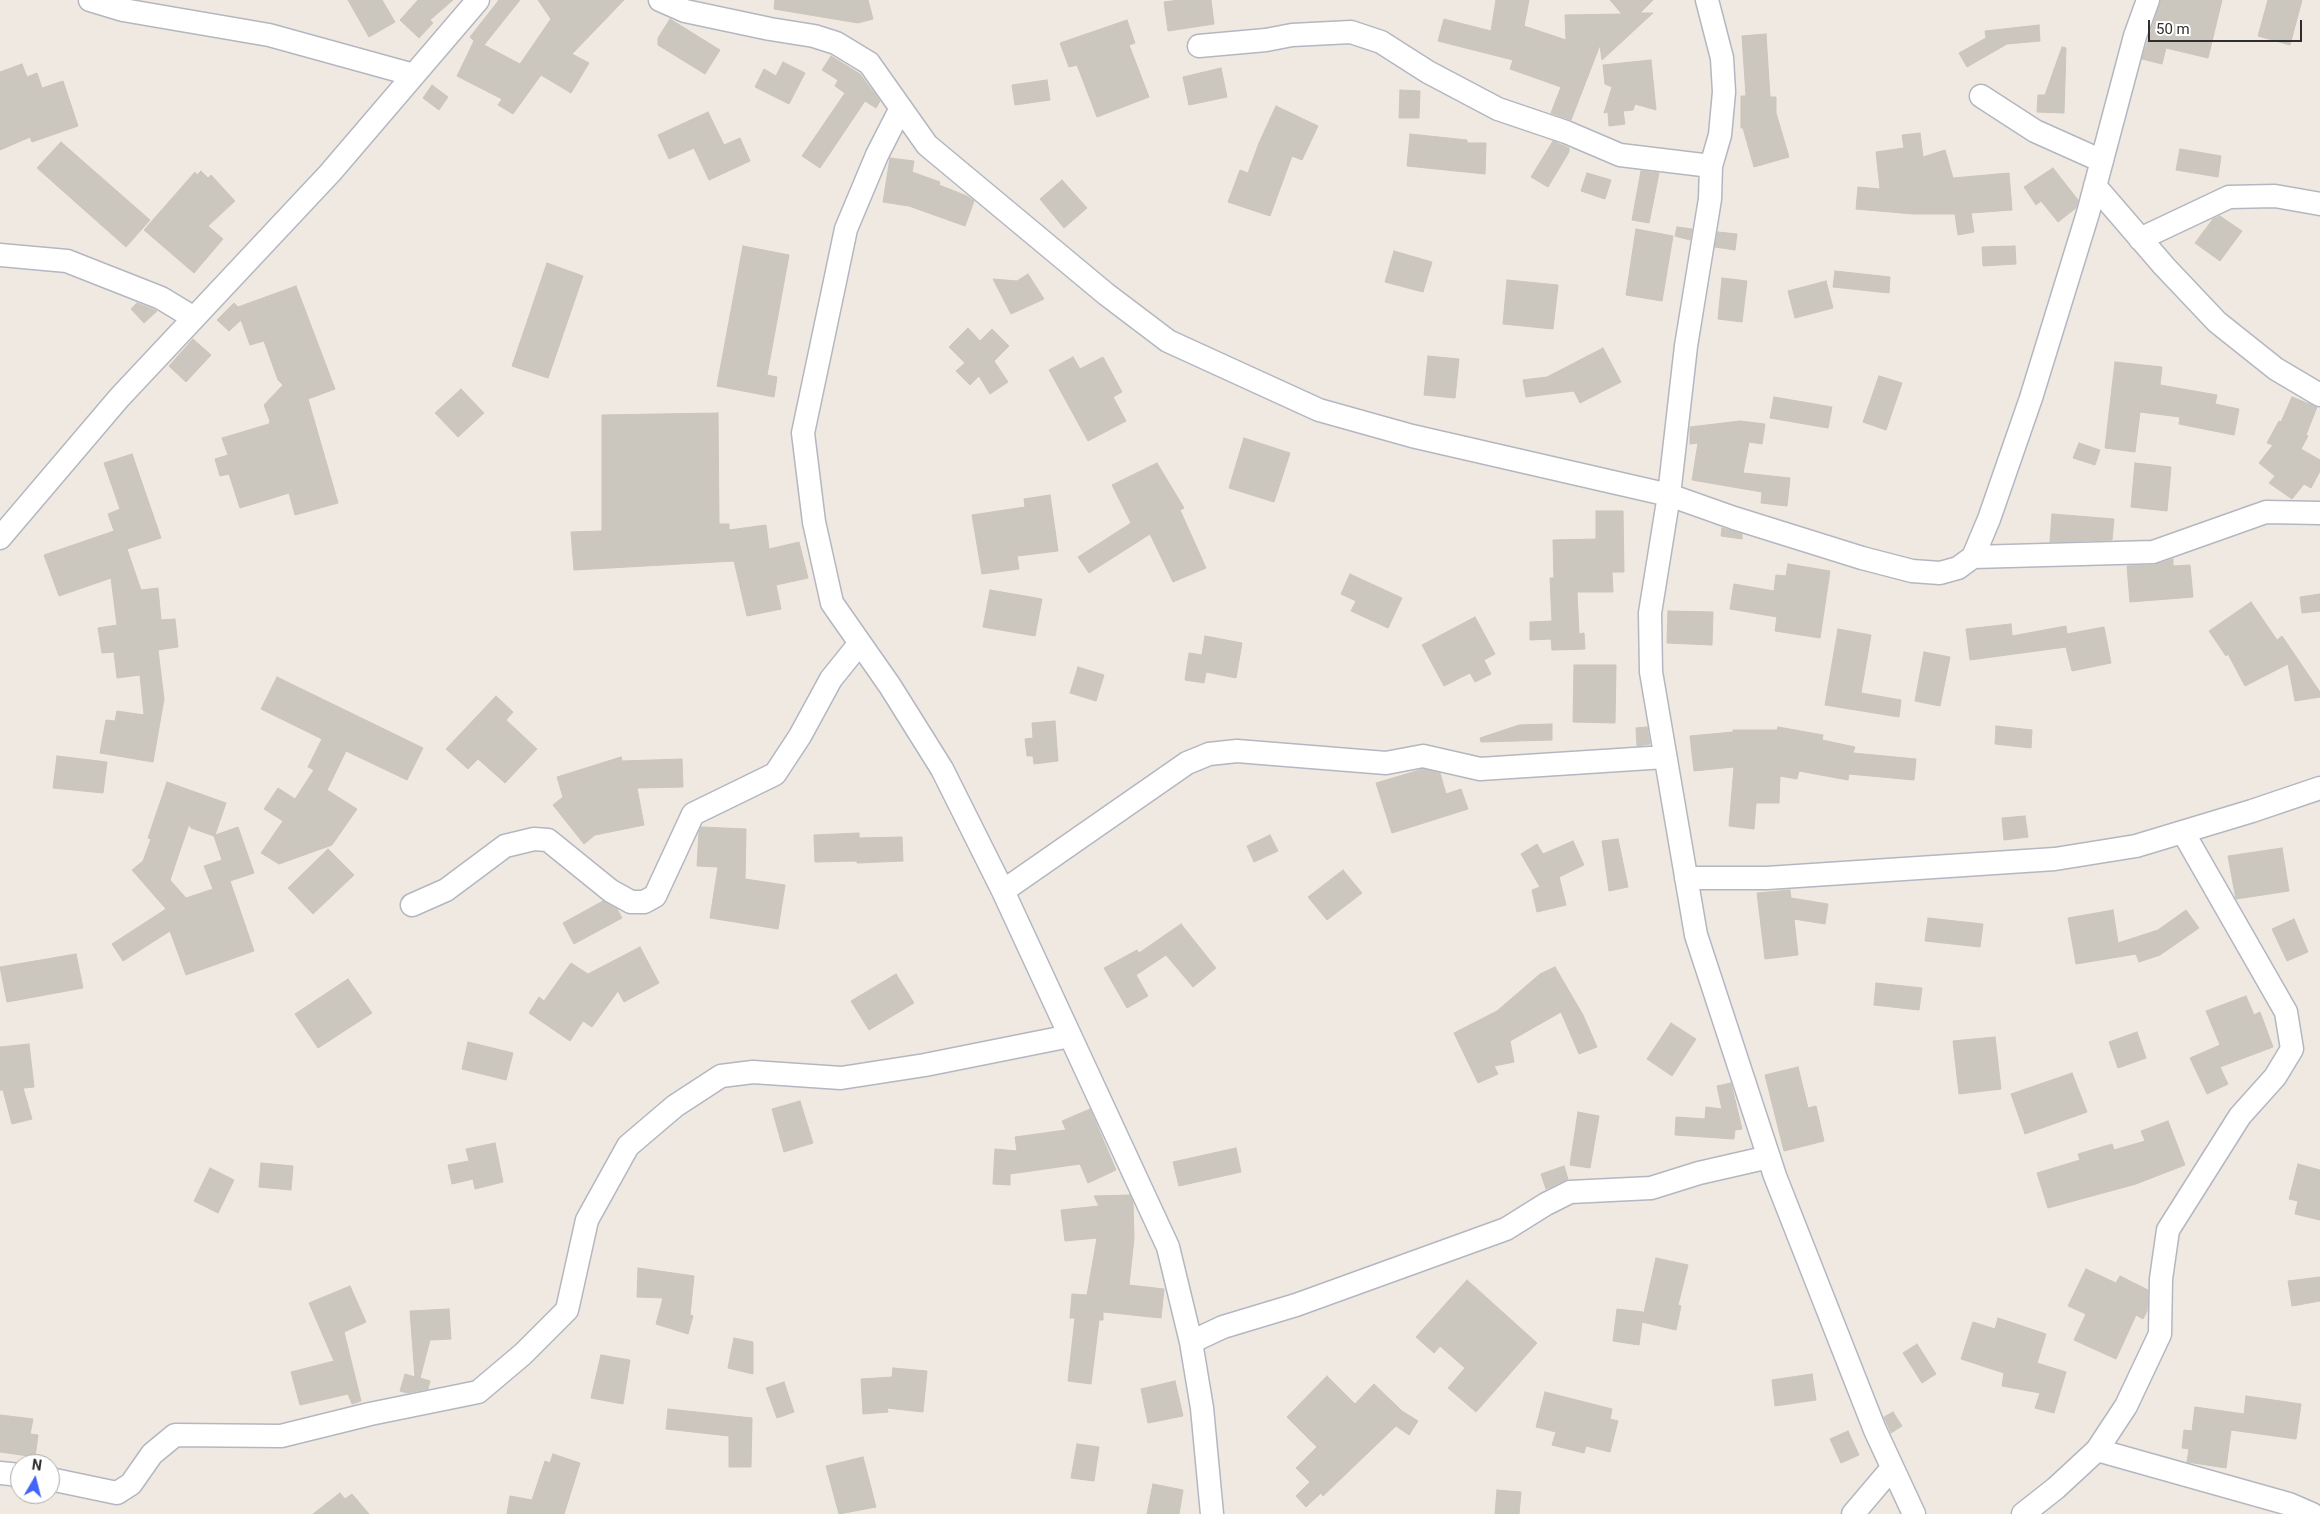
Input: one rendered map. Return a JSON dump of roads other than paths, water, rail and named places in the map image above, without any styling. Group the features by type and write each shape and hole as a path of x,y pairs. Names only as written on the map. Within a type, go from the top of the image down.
{"street":[{"path":"90,0 123,10 269,36 414,75"},
{"path":"0,538 119,398 330,172 478,0"},
{"path":"660,0 685,11 814,36 836,43 869,63 927,145 1071,266 1168,341 1319,410 1412,436 1669,495 1734,518 1912,571 1940,573 1958,568 1973,557 1989,519 2031,398 2095,186 2135,36 2148,0"},
{"path":"1707,0 1722,58 1724,92 1720,135 1711,166 1710,199 1686,346 1669,495 1650,613 1651,672 1696,934 1769,1157 1818,1289 1875,1430 1914,1514"},
{"path":"1199,46 1266,40 1292,35 1351,32 1381,42 1428,72 1498,109 1566,132 1620,155 1711,166"},
{"path":"1981,96 2035,131 2102,161"},
{"path":"901,108 877,155 846,229 803,433 814,522 832,602 890,686 942,769 1003,891 1168,1247 1191,1342 1202,1408 1212,1514"},
{"path":"2095,186 2140,239 2217,322 2276,369 2320,396"},
{"path":"2140,239 2229,196 2275,196 2320,204"},
{"path":"0,255 67,261 161,298 194,318"},
{"path":"1973,557 2153,552 2266,512 2320,513"},
{"path":"412,906 446,890 505,846 534,839 548,840 611,891 631,902 644,902 656,896 693,814 775,774 800,736 831,679 860,643"},
{"path":"1003,891 1187,763 1209,754 1237,751 1386,764 1423,756 1480,769 1665,757"},
{"path":"1686,878 1767,878 2055,859 2136,846 2320,788"},
{"path":"2023,1514 2056,1488 2097,1450 2126,1406 2160,1334 2162,1279 2168,1230 2240,1116 2275,1077 2292,1049 2286,1012 2183,832"},
{"path":"60,1482 118,1492 131,1484 152,1454 175,1435 282,1436 370,1414 478,1392 523,1354 567,1310 586,1220 628,1146 676,1106 721,1076 753,1072 841,1078 924,1065 1070,1036"},
{"path":"1191,1342 1223,1327 1296,1305 1506,1228 1570,1192 1651,1188 1699,1173 1769,1157"},
{"path":"2097,1450 2289,1504 2312,1514"},
{"path":"1854,1514 1892,1468"}]}
